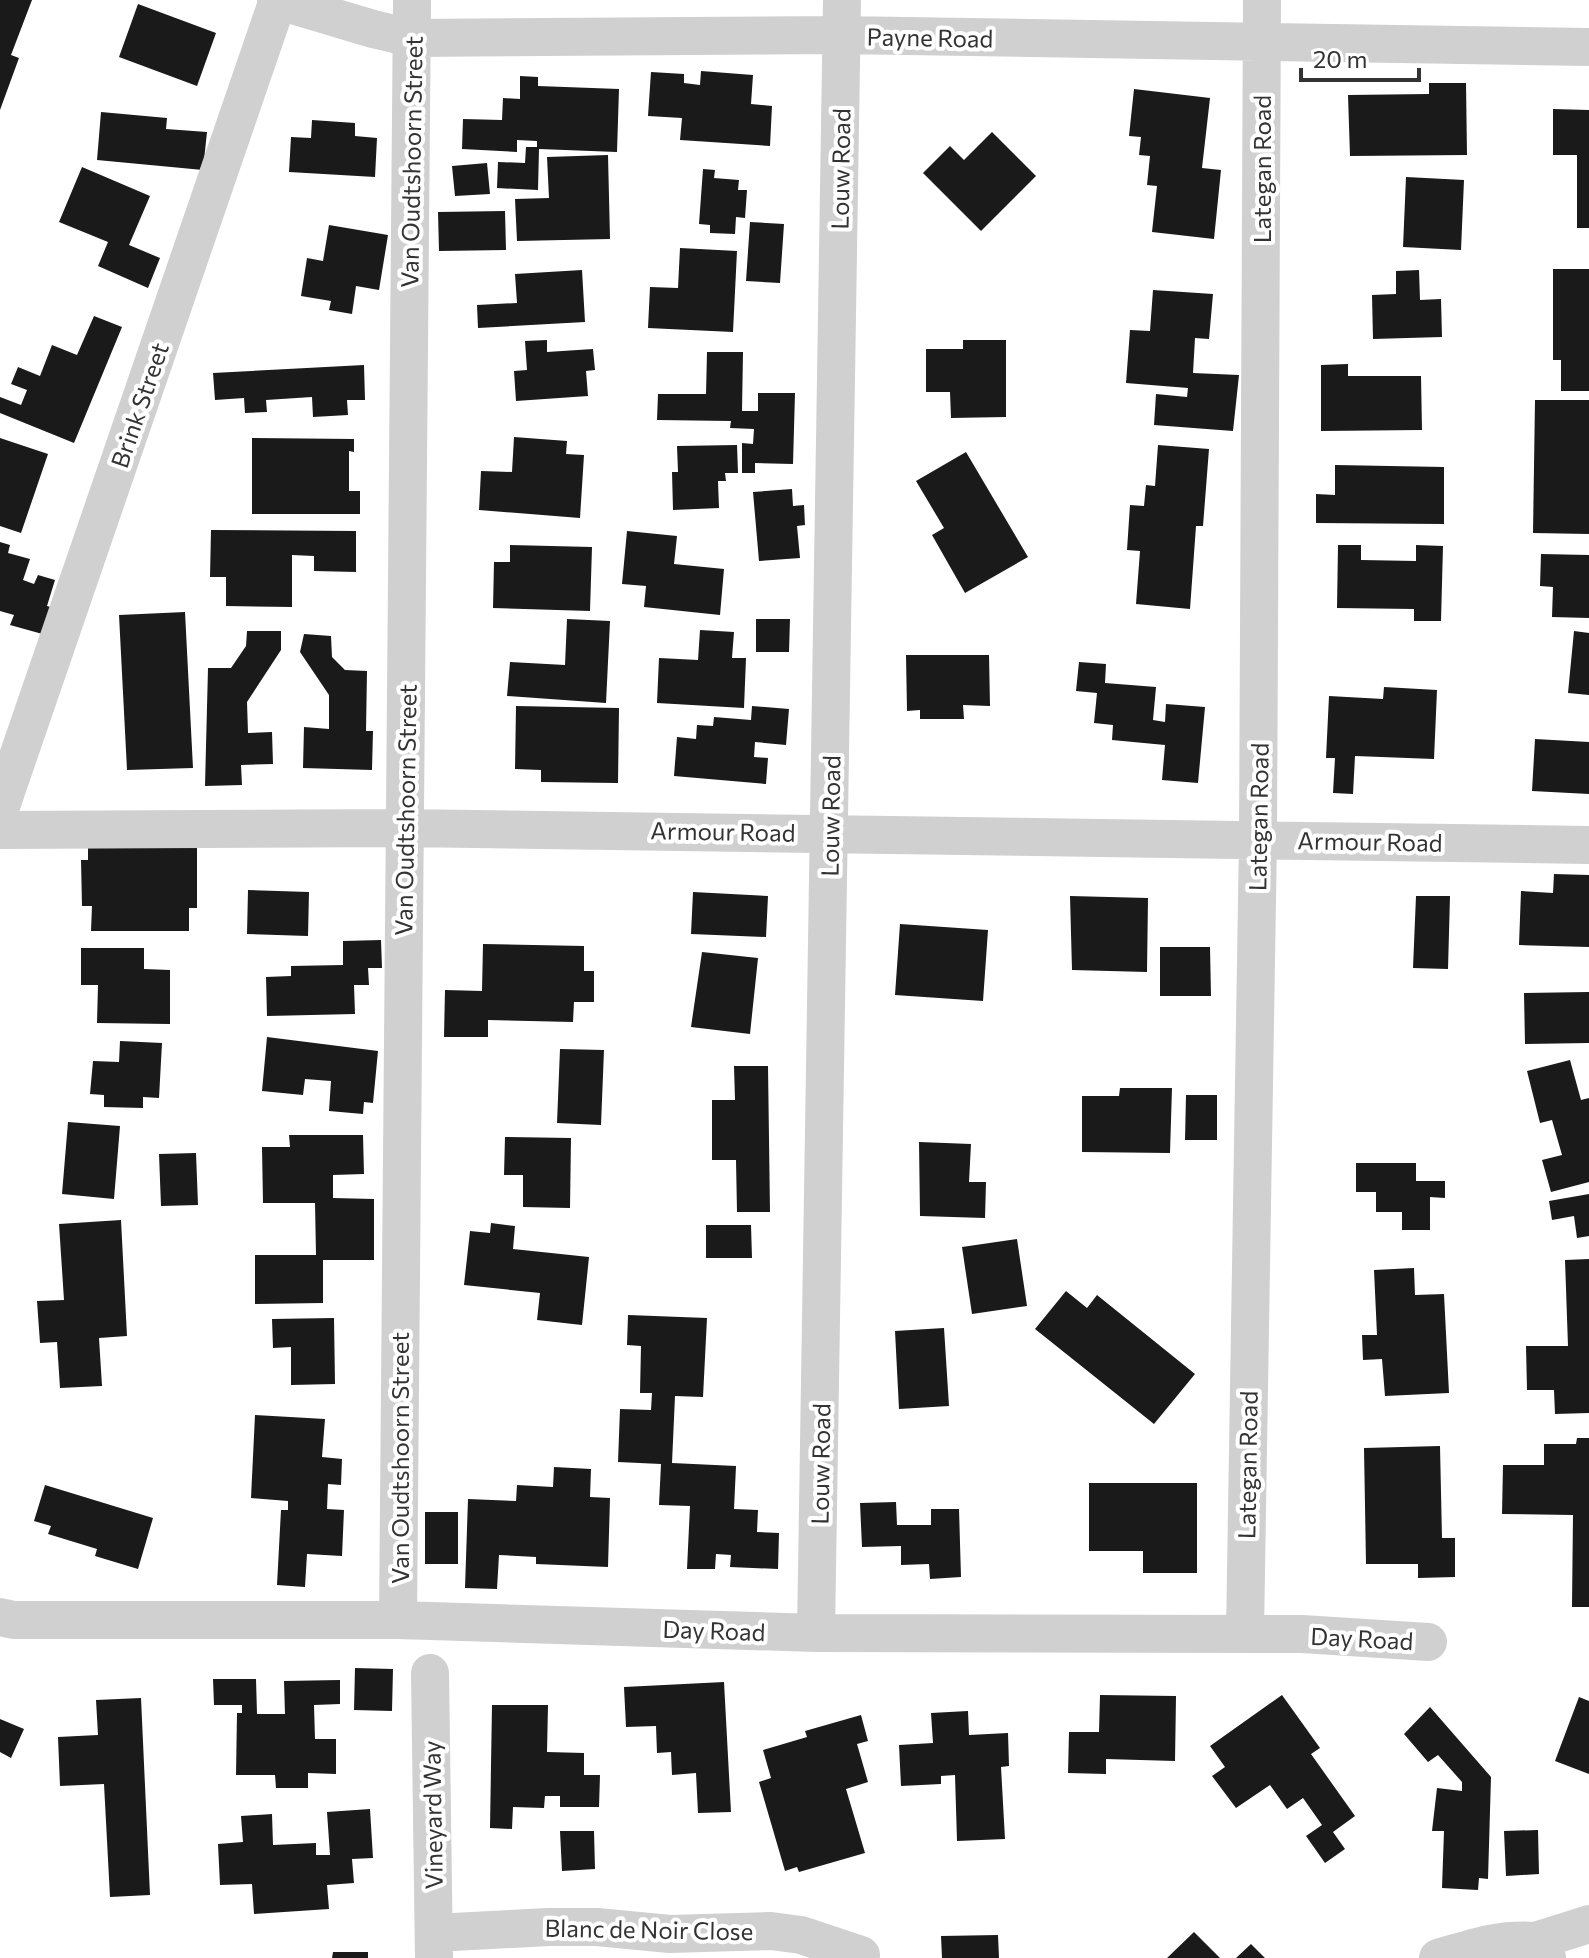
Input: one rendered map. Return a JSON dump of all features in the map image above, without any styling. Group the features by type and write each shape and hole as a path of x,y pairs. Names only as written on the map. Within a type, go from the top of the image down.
{"street":[{"name":"Payne Road","path":"277,0 412,38 841,18 1261,42 1589,47"},
{"name":"Brink Street","path":"0,809 277,0"},
{"name":"Van Oudtshoorn Street","path":"398,1620 412,0"},
{"name":"Lategan Road","path":"1245,1633 1258,839 1262,0"},
{"name":"Louw Road","path":"816,1633 841,18"},
{"name":"Armour Road","path":"0,830 404,828 830,832 1589,845"},
{"name":"Day Road","path":"0,1617 14,1620 398,1620 816,1633 1245,1633 1428,1642"},
{"name":"Vineyard Way","path":"430,1673 434,1946"},
{"path":"1438,1958 1492,1941 1541,1950 1589,1924"},
{"name":"Blanc de Noir Close","path":"434,1946 548,1927 597,1927 670,1934 771,1931 801,1935 861,1955"}],"building":[{"path":"0,0 32,0 11,55 19,58 0,110"},
{"path":"138,4 216,33 197,86 119,57"},
{"path":"701,71 753,75 751,104 772,106 770,146 680,140 682,118 648,116 651,72 684,74 684,83 700,85"},
{"path":"520,76 538,77 538,86 619,89 617,152 539,149 538,190 497,188 498,162 525,163 526,147 537,147 537,141 517,140 517,152 462,149 463,119 502,120 503,98 520,99"},
{"path":"1429,83 1466,83 1467,155 1350,156 1348,95 1429,94"},
{"path":"1134,89 1210,98 1202,168 1221,170 1214,239 1152,232 1157,186 1147,185 1150,156 1139,155 1141,137 1129,136"},
{"path":"1553,109 1589,110 1589,228 1577,228 1577,155 1553,155"},
{"path":"101,112 167,118 166,129 207,132 203,170 97,160"},
{"path":"312,120 355,123 355,136 377,138 375,177 289,172 291,137 311,138"},
{"path":"992,132 1036,176 981,231 923,173 950,146 964,160"},
{"path":"608,155 610,239 517,241 515,199 549,198 547,157"},
{"path":"487,163 490,194 455,196 452,166"},
{"path":"82,167 150,196 129,245 160,258 148,288 98,266 108,242 59,222"},
{"path":"703,169 715,170 714,178 739,180 738,190 747,190 745,218 736,217 735,234 710,233 710,225 699,224"},
{"path":"1406,177 1464,180 1461,250 1403,247"},
{"path":"505,211 506,250 439,251 438,212"},
{"path":"750,222 784,224 780,283 746,281"},
{"path":"329,225 388,235 379,290 356,286 352,314 329,310 331,301 301,296 307,258 323,261"},
{"path":"680,248 737,251 733,332 648,328 650,287 678,288"},
{"path":"1553,269 1589,269 1589,391 1561,391 1561,360 1553,360"},
{"path":"582,270 585,322 478,328 477,305 517,303 515,274"},
{"path":"1419,270 1420,300 1441,299 1442,337 1373,339 1372,295 1396,294 1396,271"},
{"path":"1153,290 1213,294 1209,339 1195,338 1193,373 1239,375 1233,431 1154,425 1156,394 1187,397 1188,388 1126,383 1130,330 1150,331"},
{"path":"94,316 122,327 74,443 0,413 0,397 21,405 27,390 11,384 18,367 40,376 52,345 77,355"},
{"path":"547,340 547,352 593,349 595,370 586,371 588,396 516,401 514,371 527,370 525,341"},
{"path":"963,340 1006,340 1006,417 951,418 950,392 926,392 926,349 963,349"},
{"path":"707,352 743,352 742,411 758,411 758,393 795,393 793,464 755,463 755,473 742,473 742,443 753,444 754,429 730,428 731,421 657,420 658,394 706,394"},
{"path":"1348,364 1348,376 1421,376 1422,430 1321,431 1321,365"},
{"path":"364,365 365,400 347,400 348,415 313,417 312,397 266,400 267,412 245,413 244,398 215,400 213,373"},
{"path":"1535,400 1589,400 1589,534 1533,533"},
{"path":"514,437 567,441 566,454 584,455 580,518 479,510 481,471 512,472"},
{"path":"0,438 48,454 21,533 0,526"},
{"path":"252,438 354,439 354,452 349,451 349,491 360,491 360,514 252,514"},
{"path":"737,445 738,473 725,473 726,481 718,481 719,508 673,510 672,472 678,472 677,446"},
{"path":"1158,445 1209,449 1203,526 1196,526 1190,609 1136,604 1140,551 1127,550 1130,505 1144,506 1146,485 1155,486"},
{"path":"966,452 1028,557 965,593 932,535 944,528 916,481"},
{"path":"1335,465 1444,467 1444,524 1316,523 1316,494 1335,495"},
{"path":"792,489 793,506 804,505 805,525 797,526 800,558 759,561 753,492"},
{"path":"211,530 356,531 356,572 314,571 314,556 292,555 292,607 226,606 226,577 210,577"},
{"path":"627,531 677,536 674,564 724,569 720,615 644,607 646,586 622,584"},
{"path":"0,542 10,545 8,553 30,559 23,580 34,584 38,575 55,580 47,606 54,608 46,635 10,625 14,615 0,611"},
{"path":"510,545 592,547 590,611 493,608 494,562 510,562"},
{"path":"1338,545 1361,545 1361,560 1416,561 1416,545 1443,546 1441,621 1414,621 1414,609 1337,608"},
{"path":"1541,554 1589,555 1589,618 1552,617 1553,587 1540,586"},
{"path":"185,612 193,768 127,770 119,615"},
{"path":"567,619 610,621 606,703 507,696 510,662 565,665"},
{"path":"756,619 790,619 789,652 756,652"},
{"path":"700,630 734,632 732,658 746,658 744,708 657,703 659,658 698,660"},
{"path":"247,631 281,631 281,650 247,702 248,733 272,732 273,764 241,765 242,785 205,786 208,668 231,668 246,646"},
{"path":"1574,631 1589,633 1589,695 1568,693"},
{"path":"304,634 331,636 332,657 345,670 367,671 366,731 373,731 372,770 303,768 304,727 329,729 329,695 300,652"},
{"path":"906,655 989,655 990,706 963,705 964,719 920,719 920,710 907,711"},
{"path":"1079,662 1106,664 1105,683 1156,687 1153,720 1165,722 1166,704 1205,707 1198,783 1162,780 1165,745 1112,740 1113,725 1094,723 1097,693 1076,691"},
{"path":"1384,687 1437,690 1434,759 1355,756 1353,794 1333,793 1335,758 1326,758 1329,696 1383,699"},
{"path":"516,706 619,708 618,783 541,782 541,770 515,769"},
{"path":"752,706 789,709 786,745 755,742 754,757 768,758 766,784 674,776 677,737 696,739 697,725 713,726 714,717 751,720"},
{"path":"1535,739 1589,742 1589,794 1532,791"},
{"path":"88,843 197,843 197,908 189,908 189,931 91,931 92,906 82,906 81,860 88,860"},
{"path":"1554,874 1589,875 1589,947 1519,945 1521,891 1553,893"},
{"path":"248,890 309,892 308,936 247,934"},
{"path":"693,892 768,896 766,937 691,934"},
{"path":"1070,896 1148,898 1147,972 1072,970"},
{"path":"1416,896 1450,896 1448,969 1413,968"},
{"path":"900,924 988,930 983,1001 895,995"},
{"path":"381,940 382,968 368,968 369,985 354,985 355,1014 267,1016 266,977 291,976 291,966 343,965 343,941"},
{"path":"483,944 584,946 584,971 594,971 594,1002 574,1002 573,1022 488,1020 488,1037 444,1037 445,990 482,991"},
{"path":"1160,947 1210,947 1211,996 1160,996"},
{"path":"81,948 144,948 144,969 170,970 170,1024 97,1023 98,985 81,985"},
{"path":"702,952 758,958 750,1034 691,1027"},
{"path":"1589,992 1589,1043 1525,1044 1524,993"},
{"path":"267,1037 378,1051 373,1103 364,1102 363,1114 329,1111 331,1081 305,1079 303,1095 262,1091"},
{"path":"120,1041 162,1043 159,1098 143,1097 143,1108 104,1107 104,1095 90,1094 93,1061 119,1062"},
{"path":"560,1049 604,1050 601,1125 557,1123"},
{"path":"1570,1060 1581,1100 1589,1098 1589,1182 1551,1192 1542,1160 1562,1155 1552,1120 1540,1123 1527,1071"},
{"path":"734,1066 768,1066 770,1212 737,1212 736,1160 712,1160 712,1100 735,1100"},
{"path":"1120,1088 1172,1088 1170,1153 1082,1152 1082,1096 1119,1096"},
{"path":"1186,1095 1217,1095 1217,1140 1185,1140"},
{"path":"68,1122 120,1126 114,1199 62,1194"},
{"path":"289,1135 363,1135 364,1174 333,1175 333,1198 374,1199 374,1260 323,1260 323,1303 255,1304 255,1255 316,1255 315,1203 263,1203 262,1147 290,1147"},
{"path":"505,1137 571,1138 570,1208 523,1207 523,1175 504,1175"},
{"path":"919,1142 971,1144 969,1182 986,1182 985,1218 920,1216"},
{"path":"196,1153 198,1205 161,1206 159,1154"},
{"path":"1356,1163 1416,1163 1416,1181 1445,1181 1445,1198 1430,1197 1430,1230 1402,1230 1402,1212 1376,1212 1376,1192 1356,1192"},
{"path":"1589,1194 1589,1236 1577,1238 1574,1216 1552,1220 1549,1201"},
{"path":"121,1220 127,1336 99,1338 102,1386 60,1388 57,1342 40,1343 37,1301 64,1300 59,1224"},
{"path":"491,1223 515,1226 513,1249 589,1257 582,1325 537,1320 540,1293 464,1285 470,1231 490,1233"},
{"path":"706,1225 751,1225 752,1258 706,1258"},
{"path":"1017,1239 1027,1306 972,1314 962,1247"},
{"path":"1589,1259 1589,1413 1555,1414 1554,1390 1527,1390 1526,1346 1568,1346 1565,1260"},
{"path":"1414,1268 1415,1295 1444,1294 1449,1393 1385,1396 1382,1359 1363,1360 1362,1335 1377,1335 1374,1270"},
{"path":"1066,1291 1087,1308 1097,1295 1195,1374 1154,1424 1035,1329"},
{"path":"628,1315 707,1318 703,1397 675,1396 672,1463 736,1466 734,1509 758,1510 757,1532 779,1533 778,1569 730,1567 731,1555 716,1554 715,1569 687,1569 690,1506 659,1505 661,1464 618,1462 620,1409 651,1410 652,1393 640,1393 641,1346 627,1345"},
{"path":"334,1318 335,1384 291,1385 291,1347 273,1348 272,1319"},
{"path":"944,1328 949,1406 899,1409 895,1331"},
{"path":"255,1415 325,1419 322,1457 342,1459 341,1485 328,1484 327,1509 344,1510 342,1556 307,1554 305,1587 277,1585 281,1510 288,1510 288,1501 251,1498"},
{"path":"1577,1438 1589,1438 1589,1607 1572,1607 1573,1515 1502,1514 1503,1465 1544,1465 1544,1444 1576,1444"},
{"path":"1440,1446 1442,1538 1455,1538 1455,1577 1418,1578 1418,1564 1366,1564 1364,1448"},
{"path":"554,1467 591,1469 590,1497 610,1498 608,1567 536,1564 536,1557 499,1555 497,1589 465,1588 468,1499 516,1501 517,1485 553,1487"},
{"path":"1089,1483 1197,1483 1197,1573 1143,1573 1143,1551 1089,1551"},
{"path":"45,1485 153,1518 138,1569 95,1556 97,1549 48,1534 51,1526 34,1521"},
{"path":"896,1502 897,1525 931,1525 931,1509 959,1509 961,1577 930,1579 929,1564 901,1565 901,1546 862,1547 860,1503"},
{"path":"425,1512 458,1512 458,1564 425,1564"},
{"path":"355,1668 393,1669 392,1711 354,1710"},
{"path":"213,1679 256,1679 257,1714 285,1714 284,1681 340,1680 340,1704 314,1705 315,1739 336,1739 336,1774 308,1773 308,1788 276,1788 275,1775 236,1775 237,1713 242,1713 242,1705 214,1705"},
{"path":"724,1682 731,1812 698,1813 696,1773 672,1775 671,1752 657,1753 656,1726 626,1727 624,1687"},
{"path":"1100,1695 1176,1696 1175,1761 1106,1759 1106,1774 1068,1773 1069,1732 1099,1732"},
{"path":"1282,1695 1320,1748 1311,1754 1355,1816 1333,1832 1345,1849 1325,1863 1306,1836 1322,1825 1303,1798 1287,1809 1270,1785 1236,1808 1212,1776 1225,1767 1210,1746"},
{"path":"1579,1697 1589,1701 1589,1774 1555,1761"},
{"path":"141,1698 150,1895 110,1897 104,1784 60,1786 58,1737 98,1735 96,1700"},
{"path":"492,1705 548,1705 547,1752 584,1753 584,1775 600,1775 599,1807 560,1807 560,1796 545,1796 544,1808 513,1807 512,1829 490,1828"},
{"path":"1430,1707 1491,1777 1488,1879 1479,1878 1478,1890 1442,1888 1444,1831 1432,1831 1437,1788 1462,1791 1462,1782 1438,1755 1428,1762 1404,1734"},
{"path":"968,1711 969,1735 1008,1733 1009,1766 1001,1767 1005,1839 957,1841 955,1775 941,1776 941,1784 901,1786 899,1745 933,1743 931,1713"},
{"path":"861,1715 868,1741 857,1744 868,1782 846,1789 865,1853 799,1872 797,1867 785,1871 759,1782 771,1778 763,1750 807,1737 805,1731"},
{"path":"0,1719 24,1729 11,1758 0,1752"},
{"path":"370,1809 373,1858 352,1859 354,1883 327,1885 329,1909 254,1914 252,1884 220,1885 218,1844 243,1842 241,1816 272,1814 273,1845 316,1843 316,1855 330,1855 327,1812"},
{"path":"1538,1830 1539,1874 1506,1876 1504,1831"},
{"path":"560,1831 594,1831 595,1869 562,1871"},
{"path":"1194,1932 1220,1958 1167,1958"},
{"path":"998,1935 999,1958 942,1958 941,1936"},
{"path":"1251,1944 1265,1958 1236,1958"},
{"path":"333,1952 368,1952 368,1958 332,1958"}]}
